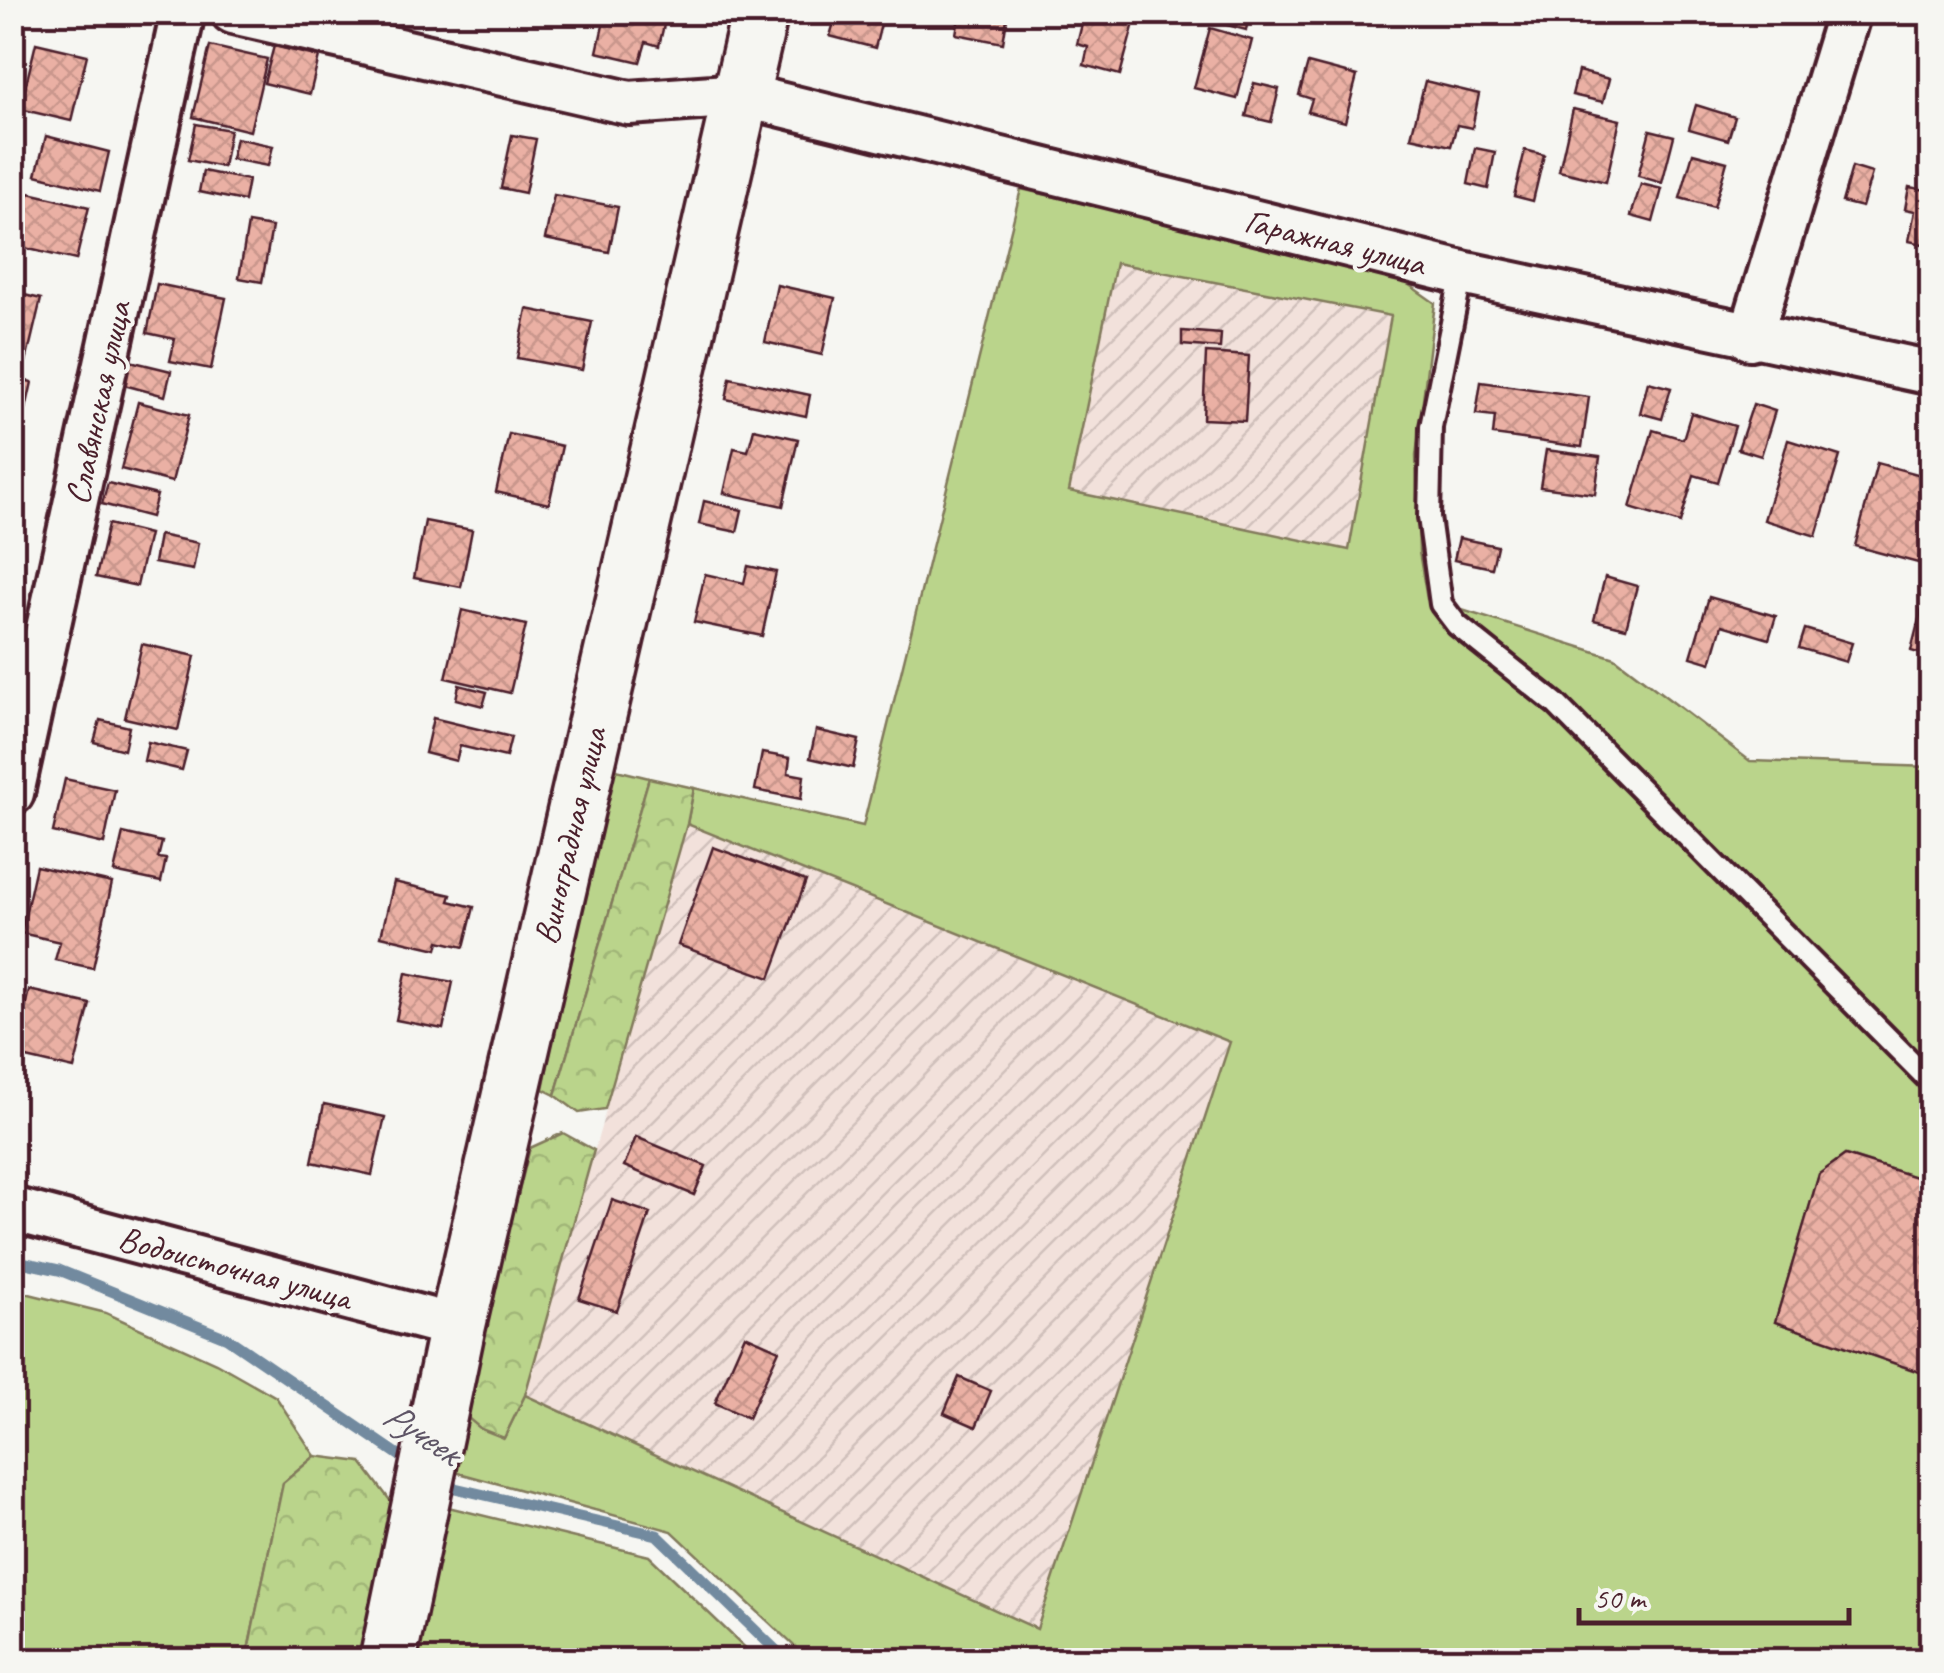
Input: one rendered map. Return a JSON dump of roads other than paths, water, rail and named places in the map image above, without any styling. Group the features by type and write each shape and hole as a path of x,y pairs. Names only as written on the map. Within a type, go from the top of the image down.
{"street":[{"name":"Славянская улица","path":"12,793 182,12"},
{"name":"Гаражная улица","path":"233,12 629,104 742,94 1462,273 1750,338 1932,373"},
{"name":"Виноградная улица","path":"388,1660 457,1327 760,12"},
{"path":"1750,338 1849,12"},
{"name":"Водоисточная улица","path":"12,1209 457,1327"}],"lane":[{"path":"1462,273 1431,427 1430,517 1441,604 1457,625 1556,704 1932,1083"}],"waterway":[{"name":"Ручеек","path":"12,1260 59,1270 227,1338 415,1466"},
{"name":"Ручеек","path":"442,1485 657,1535 786,1660"}]}
